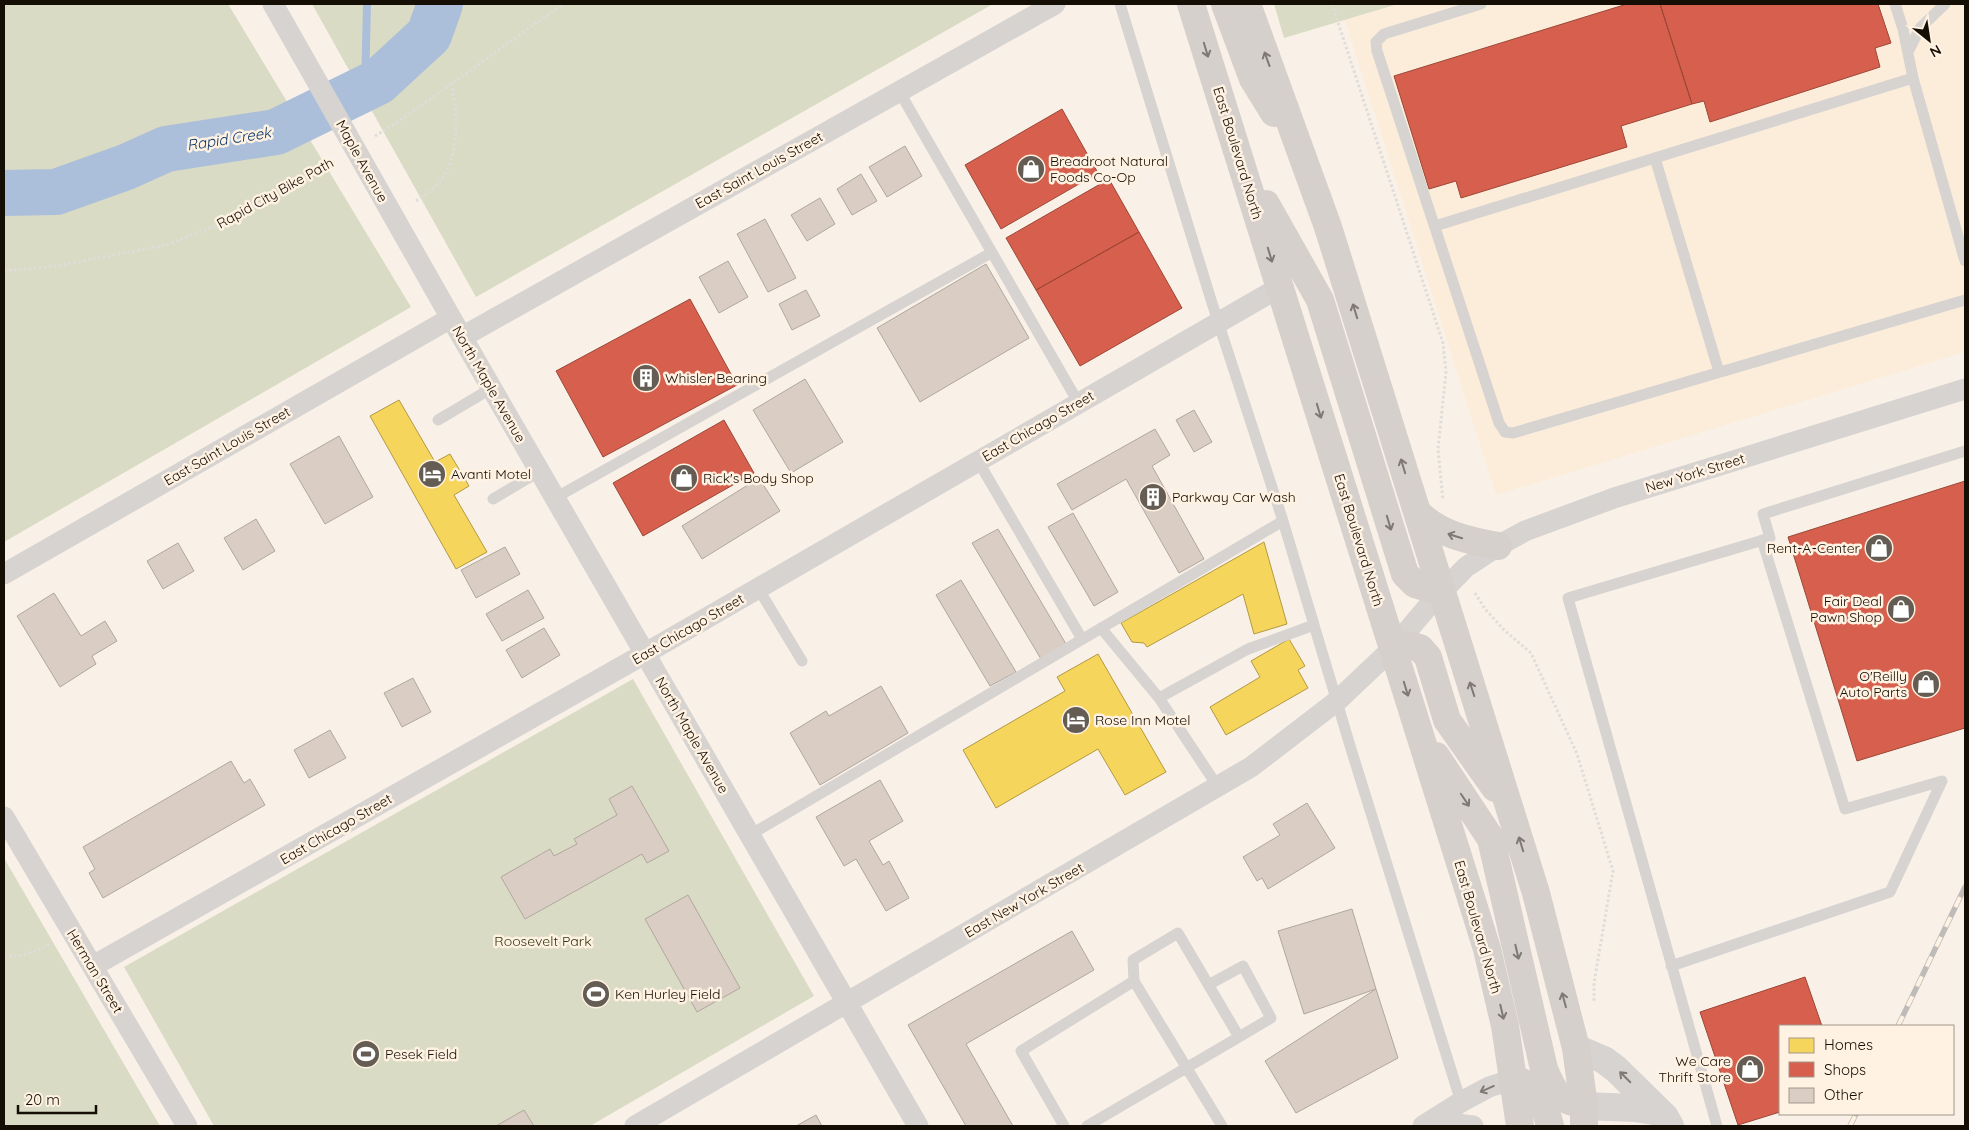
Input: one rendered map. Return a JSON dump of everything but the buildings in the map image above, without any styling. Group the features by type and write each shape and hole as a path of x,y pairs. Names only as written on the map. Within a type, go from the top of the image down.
{"main road":[{"name":"East Boulevard North","path":"1192,4 1487,949 1505,1026 1520,1126"},
{"path":"1225,4 1253,79 1304,161"},
{"path":"1247,4 1328,227 1536,893 1576,1048 1584,1116"},
{"path":"1239,156 1320,300 1405,574 1415,584 1442,592"},
{"path":"1418,513 1426,522 1444,532 1498,546"},
{"path":"1393,648 1408,646 1420,648 1428,657 1447,720 1510,808"},
{"path":"1419,730 1491,839 1544,1068 1554,1091 1584,1116"},
{"path":"1514,1080 1525,1083 1535,1094 1547,1113 1550,1126"}],"street":[{"name":"Maple Avenue","path":"273,4 451,318"},
{"name":"East Saint Louis Street","path":"462,337 1055,4"},
{"name":"East Chicago Street","path":"94,966 646,653 1280,287"},
{"name":"East Saint Louis Street","path":"4,574 451,318"},
{"name":"North Maple Avenue","path":"451,318 918,1126"},
{"name":"New York Street","path":"1393,648 1466,567 1524,531 1614,498 1965,389"},
{"name":"East New York Street","path":"635,1126 1250,767 1337,701 1393,648"},
{"name":"Herman Street","path":"4,817 72,933 94,966 187,1126"},
{"path":"1576,1048 1604,1060 1616,1068 1665,1119"},
{"path":"1428,1124 1461,1102 1489,1087 1514,1080"},
{"path":"1584,1116 1635,1108 1665,1119"},
{"path":"1428,1124 1473,1126"}],"lane":[{"path":"1120,4 1218,322 1283,520 1461,1102"},
{"path":"1481,4 1384,34 1376,42 1377,51 1496,414 1505,432 1513,433 1965,300"},
{"path":"1895,4 1913,78 1965,261"},
{"path":"1908,52 1920,28 1945,4"},
{"path":"1435,226 1913,78"},
{"path":"899,91 1078,402"},
{"path":"1655,158 1719,372"},
{"path":"555,498 991,253"},
{"path":"438,420 492,388"},
{"path":"1717,1126 1568,598 1770,538 1762,514 1965,451"},
{"path":"978,461 1082,639"},
{"path":"493,499 540,471"},
{"path":"750,836 1283,520"},
{"path":"1671,966 1890,892 1942,781 1845,809 1762,540"},
{"path":"758,588 802,661"},
{"path":"1160,698 1248,649 1314,625"},
{"path":"1101,628 1160,698 1218,787"},
{"path":"1222,1126 1134,980 1133,960 1178,933 1210,984 1239,1036"},
{"path":"1087,1126 1271,1018 1243,966 1210,984"},
{"path":"1064,1126 1021,1051 1134,980"}],"path":[{"path":"373,138 563,4"},
{"path":"1332,4 1443,344 1446,372 1438,448 1444,507"},
{"path":"416,201 438,184 450,160 455,138 456,111 451,83"},
{"name":"Rapid City Bike Path","path":"4,271 57,266 166,245 223,224 339,159"},
{"path":"1476,593 1492,616 1531,653 1577,754 1613,871 1594,983 1594,1004 1586,1006"},
{"path":"4,957 34,953 72,933"}],"shaded area":[{"path":"1398,4 1965,4 1965,352 1496,495 1345,20"}],"green space":[{"path":"4,4 228,4 411,307 4,542"},
{"path":"312,4 993,4 476,297"},
{"path":"1274,4 1398,4 1284,38"},
{"name":"Roosevelt Park","path":"633,679 814,996 590,1126 214,1126 124,967"},
{"path":"4,858 160,1126 4,1126"}],"waterway":[{"path":"365,89 367,4"},
{"name":"Rapid Creek","path":"4,193 56,192 126,167 166,149 276,132 378,82 429,35 440,4"}],"railway":[{"path":"1898,1025 1965,887"},
{"path":"1850,1126 1856,1115"}],"place":[{"name":"Breadroot Natural Foods Co-Op","path":"1031,169"},
{"name":"Whisler Bearing","path":"646,378"},
{"name":"Avanti Motel","path":"432,474"},
{"name":"Rick's Body Shop","path":"684,478"},
{"name":"Parkway Car Wash","path":"1153,497"},
{"name":"Rent-A-Center","path":"1879,548"},
{"name":"Fair Deal Pawn Shop","path":"1901,609"},
{"name":"O'Reilly Auto Parts","path":"1926,684"},
{"name":"Rose Inn Motel","path":"1076,720"},
{"name":"Ken Hurley Field","path":"596,994"},
{"name":"Pesek Field","path":"366,1054"},
{"name":"We Care Thrift Store","path":"1750,1069"}]}
